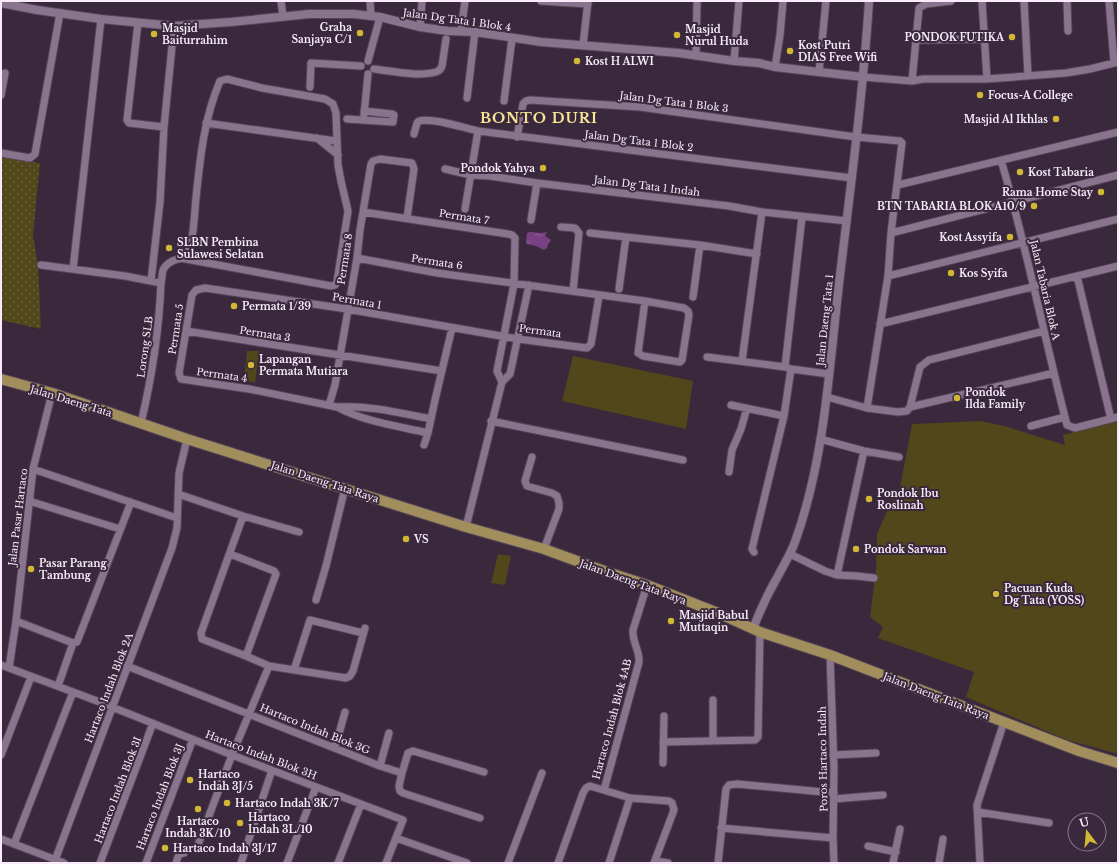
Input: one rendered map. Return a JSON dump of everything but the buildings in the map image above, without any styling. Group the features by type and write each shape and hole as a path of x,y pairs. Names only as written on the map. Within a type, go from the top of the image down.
{"main road":[{"name":"Jalan Daeng Tata","path":"1,379 52,394 141,424"},
{"name":"Jalan Daeng Tata Raya","path":"141,424 466,527 544,549 647,585 718,613 756,630 830,655 1082,752 1118,763"}],"street":[{"path":"281,1 283,17"},
{"path":"420,28 422,1"},
{"path":"461,31 464,1"},
{"path":"542,1 588,2 583,45"},
{"path":"696,56 697,1"},
{"path":"734,61 739,1"},
{"path":"775,67 783,1"},
{"path":"818,72 826,1"},
{"name":"Jalan Daeng Tata 1","path":"756,630 762,607 790,554 796,539 804,514 820,440 827,396 852,178 863,77 869,1"},
{"path":"912,81 919,8 926,3 951,1"},
{"path":"982,1 986,78"},
{"path":"1024,1 1028,76"},
{"path":"1067,1 1068,31"},
{"path":"863,77 912,81 923,79 1028,76 1066,73 1116,63 1109,1"},
{"name":"Jalan Dg Tata 1 Blok 4","path":"3,3 101,19 174,26 309,14 334,13 369,15 420,28 475,32 512,39 679,54 863,77"},
{"path":"369,15 370,3"},
{"path":"1,153 30,158 35,154 60,13"},
{"path":"361,66 364,62 368,61 380,17"},
{"path":"73,269 101,19"},
{"path":"138,23 127,120 129,123 164,128"},
{"path":"151,280 160,202 164,128 174,26"},
{"path":"467,98 475,32"},
{"path":"374,69 416,74 437,72 442,66 446,39"},
{"path":"504,101 512,39"},
{"path":"917,40 985,39"},
{"path":"368,61 373,64 374,69"},
{"path":"310,86 311,63 361,66"},
{"path":"361,66 362,71 368,74"},
{"path":"368,74 372,73 374,69"},
{"path":"364,120 368,74"},
{"path":"1,96 3,78"},
{"path":"227,79 262,88 325,99 329,101 333,104 336,112 336,141 339,173 347,204 348,216 337,282 335,285 331,286 186,259 192,240 201,149 206,123 220,81 227,79"},
{"name":"Jalan Dg Tata 1 Blok 3","path":"517,137 523,104 530,100 640,107 856,137 900,141 902,144 898,185"},
{"path":"347,119 393,122 394,115 392,114 364,111"},
{"name":"Jalan Dg Tata 1 Blok 2","path":"414,134 417,123 424,120 517,137 852,178"},
{"path":"206,123 336,141"},
{"path":"465,209 478,131"},
{"path":"867,408 888,276 891,233 898,185 1118,132"},
{"path":"317,138 338,155"},
{"name":"Permata 8","path":"347,309 357,258 371,164 376,159 412,163 414,169 407,218"},
{"name":"Jalan Tabaria Blok A","path":"1001,160 1024,243 1033,287 1067,425 1075,428 1115,418"},
{"name":"Jalan Dg Tata 1 Indah","path":"445,169 471,175 490,176 729,206 802,217 847,221"},
{"path":"891,233 1118,175"},
{"path":"532,220 537,183"},
{"name":"Permata 7","path":"363,212 512,235 516,241 514,284"},
{"path":"742,361 762,212"},
{"path":"754,552 752,549 753,542 784,416 802,217"},
{"path":"888,276 1118,219"},
{"path":"560,227 575,228 579,233 573,291"},
{"path":"590,233 700,245 757,254"},
{"path":"620,289 626,237"},
{"path":"693,297 700,245"},
{"name":"Lorong SLB","path":"141,424 154,358 161,283 164,269 168,264 176,260 183,258 186,259"},
{"name":"Permata 6","path":"357,258 437,273 514,284"},
{"path":"41,265 151,280 161,283"},
{"path":"880,324 1118,266"},
{"path":"1077,276 1115,418"},
{"path":"514,284 645,301 684,308 688,311 689,315 682,360 680,362 643,356 638,353 645,301"},
{"name":"Permata","path":"514,284 505,336 518,339 587,348 591,344 599,296"},
{"path":"466,527 502,382 510,374 529,285"},
{"name":"Permata 1","path":"205,288 347,309 505,336"},
{"name":"Permata 5","path":"184,380 180,377 179,373 192,295 196,290 205,288"},
{"path":"331,406 347,309"},
{"path":"424,445 452,328"},
{"name":"Permata 3","path":"186,331 340,356"},
{"path":"910,407 920,367 929,360 1044,331"},
{"path":"502,382 497,371 505,336"},
{"path":"340,356 442,371"},
{"path":"707,357 829,374"},
{"path":"827,396 867,408 898,412 906,411 910,407 1054,373"},
{"name":"Permata 4","path":"184,380 249,389 331,406"},
{"name":"Jalan Pasar Hartaco","path":"5,667 16,621 33,469 52,394"},
{"path":"731,405 784,416"},
{"path":"331,406 351,406 431,419"},
{"path":"331,406 365,418 428,433"},
{"path":"729,472 732,450 747,408"},
{"path":"1031,426 1065,417"},
{"path":"492,421 683,460"},
{"name":"Hartaco Indah Blok 2A","path":"54,861 172,548 177,518 180,464 187,438"},
{"path":"820,440 864,451 899,457"},
{"path":"837,575 864,451"},
{"path":"532,457 525,480 526,486 552,493 557,496 559,503 559,509 544,549"},
{"path":"33,469 177,518"},
{"path":"316,600 345,488"},
{"path":"178,494 243,516 299,532"},
{"path":"29,501 120,529"},
{"path":"58,686 73,643 77,641 131,502"},
{"path":"243,516 201,633 201,638 204,641 269,666 294,670 346,678 350,676 353,671 364,630 310,620 294,670"},
{"path":"230,554 274,571 276,574 246,656"},
{"path":"790,554 825,571 837,575 874,578"},
{"name":"Hartaco Indah Blok 4AB","path":"604,790 639,662 639,654 632,637 647,585"},
{"path":"16,621 73,643"},
{"path":"663,742 755,740 758,737 756,630"},
{"name":"Poros Hartaco Indah","path":"830,655 834,796 834,863"},
{"name":"Hartaco Indah Blok 3G","path":"127,666 380,766 402,773"},
{"path":"196,850 232,755 269,666"},
{"name":"Hartaco Indah Blok 3H","path":"5,667 113,707 232,755 403,820 396,838"},
{"path":"1,755 31,677"},
{"path":"14,844 73,692"},
{"path":"713,700 713,741"},
{"path":"335,748 345,712"},
{"path":"662,763 664,716"},
{"path":"980,863 978,799 1004,722"},
{"name":"Hartaco Indah Blok 3I","path":"100,863 153,724"},
{"path":"380,766 389,733"},
{"name":"Hartaco Indah Blok 3J","path":"146,863 193,739"},
{"path":"480,818 403,793 400,791 398,786 408,753 413,751 484,772"},
{"path":"833,755 876,753"},
{"path":"241,863 272,770"},
{"path":"508,863 542,772"},
{"path":"718,863 726,789 728,785 737,784 834,796 883,795"},
{"path":"558,863 584,790 590,786 630,798 671,802 674,810 654,862 668,863"},
{"path":"287,863 316,787"},
{"path":"609,863 630,798"},
{"path":"338,863 361,804"},
{"path":"978,812 1049,823"},
{"path":"721,828 833,838"},
{"path":"893,863 900,829"},
{"path":"386,863 396,838 467,863"},
{"path":"1,839 54,861 64,863"},
{"path":"939,863 943,839"},
{"path":"868,846 896,852"},
{"path":"176,863 179,854 184,853"}],"shaded area":[{"path":"1,157 40,163 33,235 38,265 41,329 1,320"},
{"name":"Lapangan Permata Mutiara","path":"247,351 259,351 255,383 244,380"},
{"path":"573,356 693,381 686,429 562,401"},
{"name":"Pacuan Kuda Dg Tata (YOSS)","path":"981,421 1004,426 1065,445 1063,435 1118,421 1118,754 1067,740 966,697 974,672 878,638 883,627 870,617 876,570 877,534 900,487 912,424"},
{"path":"498,554 511,556 505,585 491,583"}],"water":[{"path":"547,232 545,236 551,240 547,248 544,250 527,244 527,233"}],"place":[{"name":"Graha Sanjaya C/1","path":"360,33"},
{"name":"Masjid Baiturrahim","path":"154,34"},
{"name":"Masjid Nurul Huda","path":"677,35"},
{"name":"PONDOK FUTIKA","path":"1012,37"},
{"name":"Kost Putri DIAS Free Wifi","path":"790,51"},
{"name":"Kost H ALWI","path":"577,61"},
{"name":"Focus-A College","path":"980,95"},
{"name":"Masjid Al Ikhlas","path":"1056,119"},
{"name":"Pondok Yahya","path":"543,168"},
{"name":"Kost Tabaria","path":"1020,172"},
{"name":"Rama Home Stay","path":"1101,192"},
{"name":"BTN TABARIA BLOK A10/9","path":"1034,206"},
{"name":"Kost Assyifa","path":"1010,237"},
{"name":"SLBN Pembina Sulawesi Selatan","path":"169,248"},
{"name":"Kos Syifa","path":"951,273"},
{"name":"Permata 1/39","path":"234,306"},
{"name":"Lapangan Permata Mutiara","path":"251,365"},
{"name":"Pondok Ilda Family","path":"957,398"},
{"name":"Pondok Ibu Roslinah","path":"869,499"},
{"name":"VS","path":"406,539"},
{"name":"Pondok Sarwan","path":"856,549"},
{"name":"Pasar Parang Tambung","path":"31,569"},
{"name":"Pacuan Kuda Dg Tata (YOSS)","path":"996,594"},
{"name":"Masjid Babul Muttaqin","path":"671,621"},
{"name":"Hartaco Indah 3J/5","path":"190,780"},
{"name":"Hartaco Indah 3K/7","path":"227,803"},
{"name":"Hartaco Indah 3K/10","path":"198,809"},
{"name":"Hartaco Indah 3L/10","path":"240,823"},
{"name":"Hartaco Indah 3J/17","path":"165,848"}],"district":[{"name":"BONTO DURI","path":"539,118"}]}
